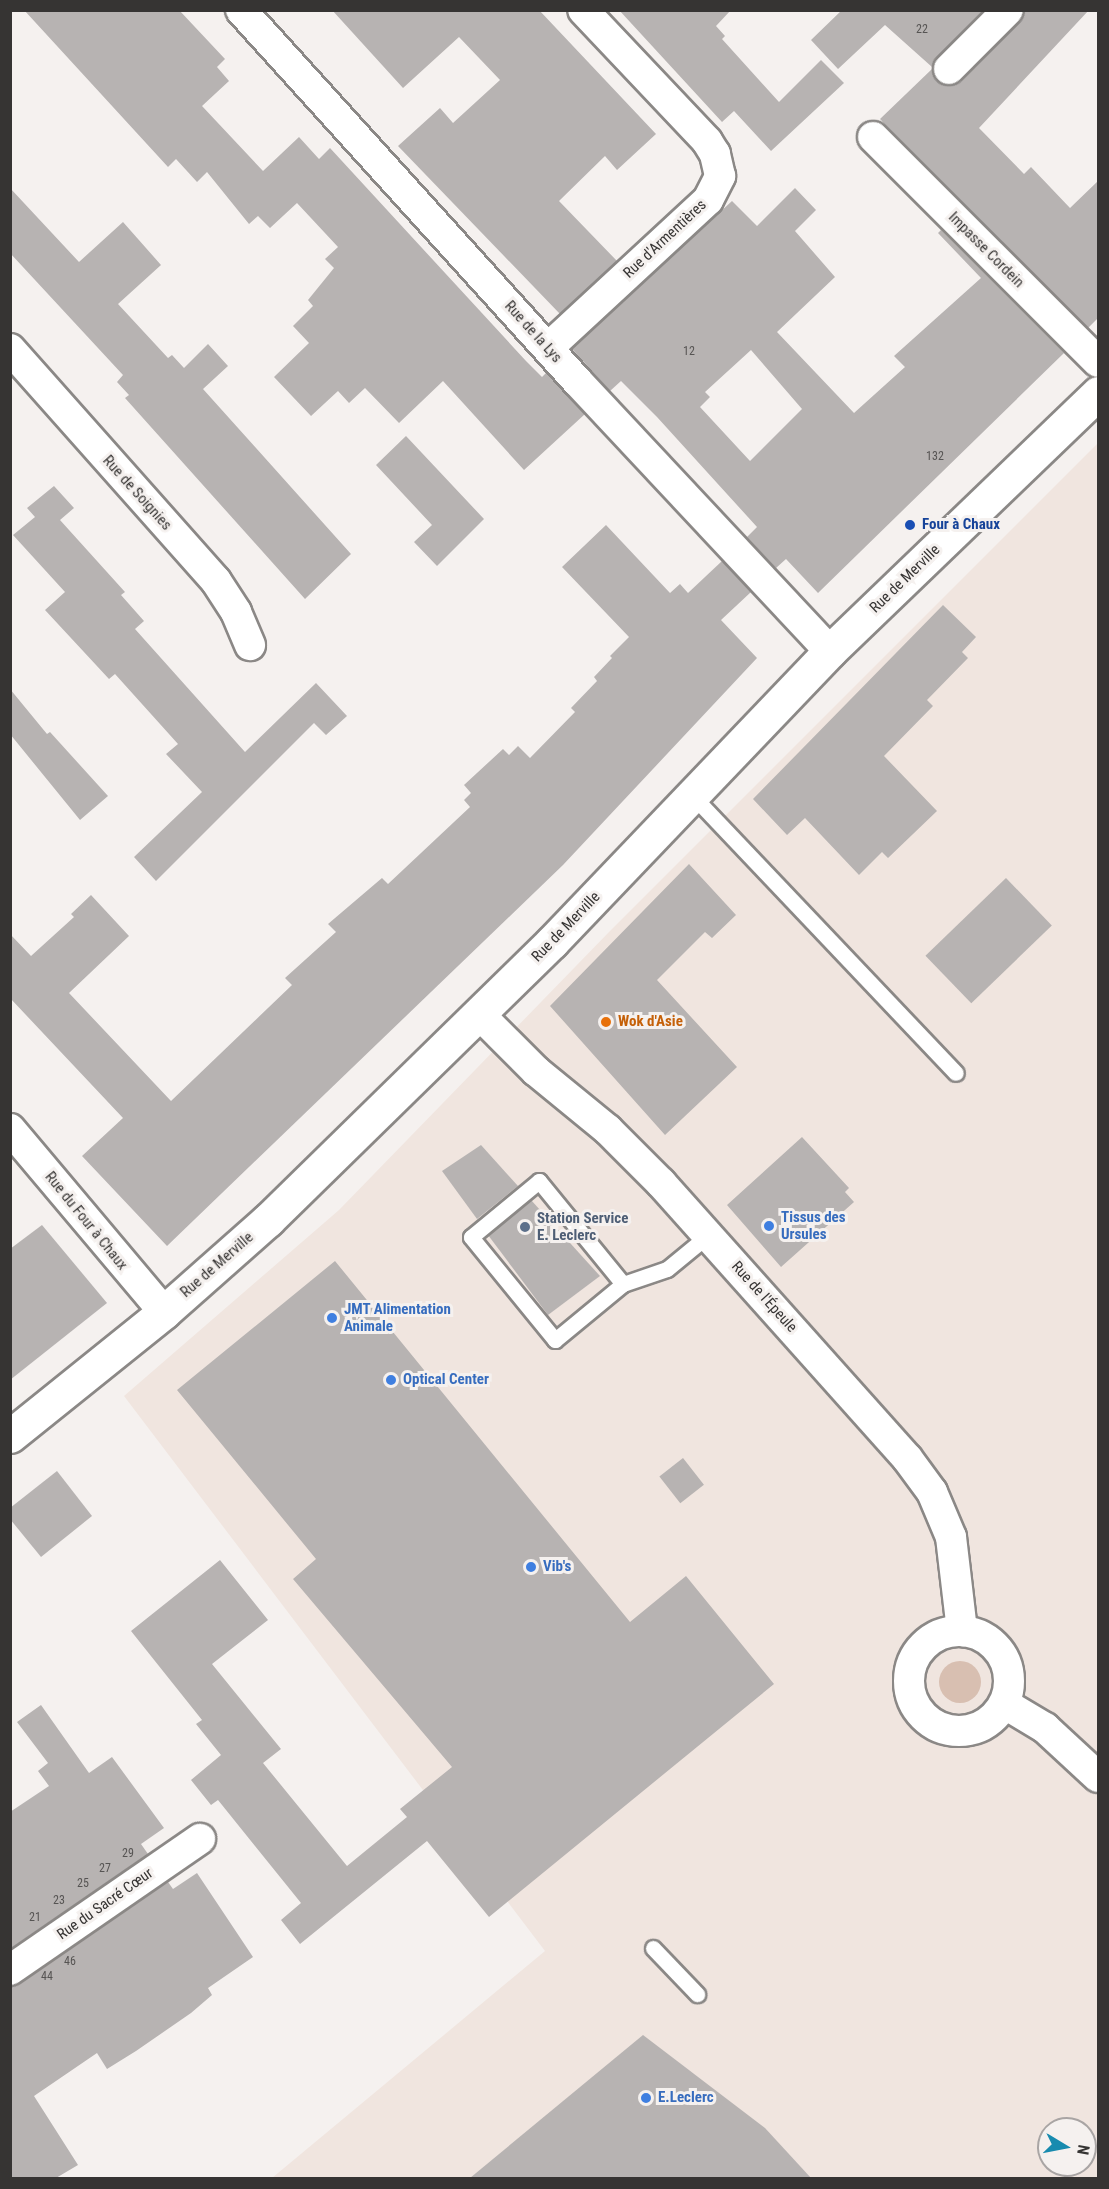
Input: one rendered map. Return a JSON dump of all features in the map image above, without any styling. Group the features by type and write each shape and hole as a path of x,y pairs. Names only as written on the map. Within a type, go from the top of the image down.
{"street":[{"name":"Rue de la Lys","path":"241,10 548,348 830,651"},
{"name":"Rue d'Armentières","path":"548,348 708,200 720,176 715,154 707,141 583,10"},
{"path":"949,69 1008,10"},
{"name":"Impasse Cordein","path":"873,137 1098,362"},
{"name":"Rue de Soignies","path":"10,349 216,581 236,612 250,645"},
{"name":"Rue de Merville","path":"10,1436 164,1312 268,1220 480,1015 830,651 1098,393"},
{"name":"Rue de l'Épeule","path":"480,1015 536,1071 636,1158 893,1441 932,1492 944,1516 957,1560 962,1631"},
{"name":"Rue du Four à Chaux","path":"10,1128 164,1312"},
{"path":"962,1631 979,1635 1000,1650 1009,1673 1005,1704 988,1723 956,1732 931,1723 914,1704 909,1679 917,1654 936,1636 962,1631"},
{"path":"1005,1704 1045,1728 1098,1777"},
{"name":"Rue du Sacré Cœur","path":"10,1970 200,1839"}],"lane":[{"path":"692,795 956,1073"},
{"path":"623,1284 539,1182 471,1237 555,1340 623,1284 667,1269 707,1236"},
{"path":"653,1948 697,1994"}],"shaded area":[{"path":"1098,443 1098,2178 272,2178 545,1951 124,1396 339,1210 609,932"},
{"path":"960,1661 975,1667 981,1682 975,1697 960,1703 945,1697 939,1682 945,1667"}],"building":[{"path":"24,10 179,10 225,59 217,67 229,81 202,106 263,171 299,137 319,159 330,148 526,361 542,377 546,373 585,414 524,470 443,381 399,423 365,388 349,403 338,391 311,416 274,377 309,343 293,326 313,306 308,300 334,268 325,259 338,247 297,203 270,228 258,216 249,224 207,172 197,182 176,159 168,167"},
{"path":"332,10 539,10 656,134 617,170 605,156 559,201 617,261 560,314 398,146 440,108 453,123 500,80 459,37 403,88"},
{"path":"619,10 731,10 716,26 725,36 722,39 779,102 821,60 844,83 771,151 734,111 722,122"},
{"path":"842,10 983,10 937,57 932,67 885,25 838,69 811,40"},
{"path":"1025,10 1089,10 979,128 1024,174 1031,167 1070,208 1098,181 1098,318 1088,328 880,119 932,69 936,81 944,85 961,82 1020,22"},
{"path":"10,188 79,262 123,222 161,265 118,304 168,358 172,355 184,368 208,344 228,366 203,389 351,554 305,599 125,398 129,395 117,382 123,375 10,253"},
{"path":"795,188 816,210 795,231 835,277 777,332 854,413 905,367 894,356 981,278 938,233 941,230 1064,353 818,593 786,559 776,568 747,537 757,527 657,417 621,381 610,391 572,349 732,201 757,226","holes":["751,350 802,409 750,461 700,407 710,397 705,392"]},
{"path":"406,436 484,519 437,566 414,542 432,525 376,465"},
{"path":"54,486 74,508 60,520 125,592 121,595 144,621 135,629 245,752 316,683 347,716 326,735 314,723 156,881 134,857 202,792 166,754 178,744 115,674 109,679 45,610 65,592 13,535 35,517 27,508"},
{"path":"606,525 670,593 680,584 688,593 722,561 751,592 721,620 757,658 563,865 167,1246 82,1156 123,1118 10,998 10,934 31,956 74,917 71,914 91,895 129,936 69,993 171,1101 292,985 285,978 336,932 328,924 382,878 388,884 470,807 464,800 471,793 464,785 503,749 509,755 518,746 530,758 575,712 571,708 597,681 594,677 629,637 562,567"},
{"path":"943,605 976,637 962,652 968,658 927,700 933,706 884,756 937,811 888,858 882,852 859,875 805,818 787,835 753,799"},
{"path":"10,689 47,734 50,732 108,796 80,820 10,734"},
{"path":"689,864 736,915 712,938 705,932 657,980 737,1067 665,1135 550,1006"},
{"path":"1006,878 1052,925 971,1003 925,956"},
{"path":"802,1137 849,1188 845,1192 854,1202 781,1267 727,1205"},
{"path":"481,1145 518,1186 477,1219 442,1171"},
{"path":"531,1200 600,1276 548,1315 488,1235"},
{"path":"42,1225 107,1303 10,1380 10,1249"},
{"path":"335,1261 630,1622 686,1576 774,1684 489,1917 427,1841 300,1944 281,1920 301,1903 218,1800 211,1805 191,1780 221,1755 196,1724 202,1720 131,1631 220,1560 268,1620 212,1664 281,1749 263,1763 347,1866 407,1817 400,1809 452,1767 293,1579 316,1559 177,1390"},
{"path":"683,1458 704,1485 680,1503 659,1476"},
{"path":"57,1471 92,1516 41,1557 10,1519 10,1508"},
{"path":"41,1705 89,1773 112,1757 164,1828 141,1844 148,1854 10,1949 10,1812 49,1786 38,1771 48,1763 17,1722"},
{"path":"197,1873 253,1957 208,1988 212,1995 191,2013 136,2051 107,2069 97,2053 34,2096 78,2165 56,2178 10,2178 10,1987 168,1882 173,1889"},
{"name":"E.Leclerc","path":"643,2035 765,2128 811,2178 470,2178"}],"place":[{"name":"Four à Chaux","path":"910,525"},
{"name":"Wok d'Asie","path":"606,1022"},
{"name":"Tissus des Ursules","path":"769,1226"},
{"name":"Station Service E. Leclerc","path":"525,1227"},
{"name":"JMT Alimentation Animale","path":"332,1318"},
{"name":"Optical Center","path":"391,1380"},
{"name":"Vib's","path":"531,1567"},
{"name":"E.Leclerc","path":"646,2098"}]}
